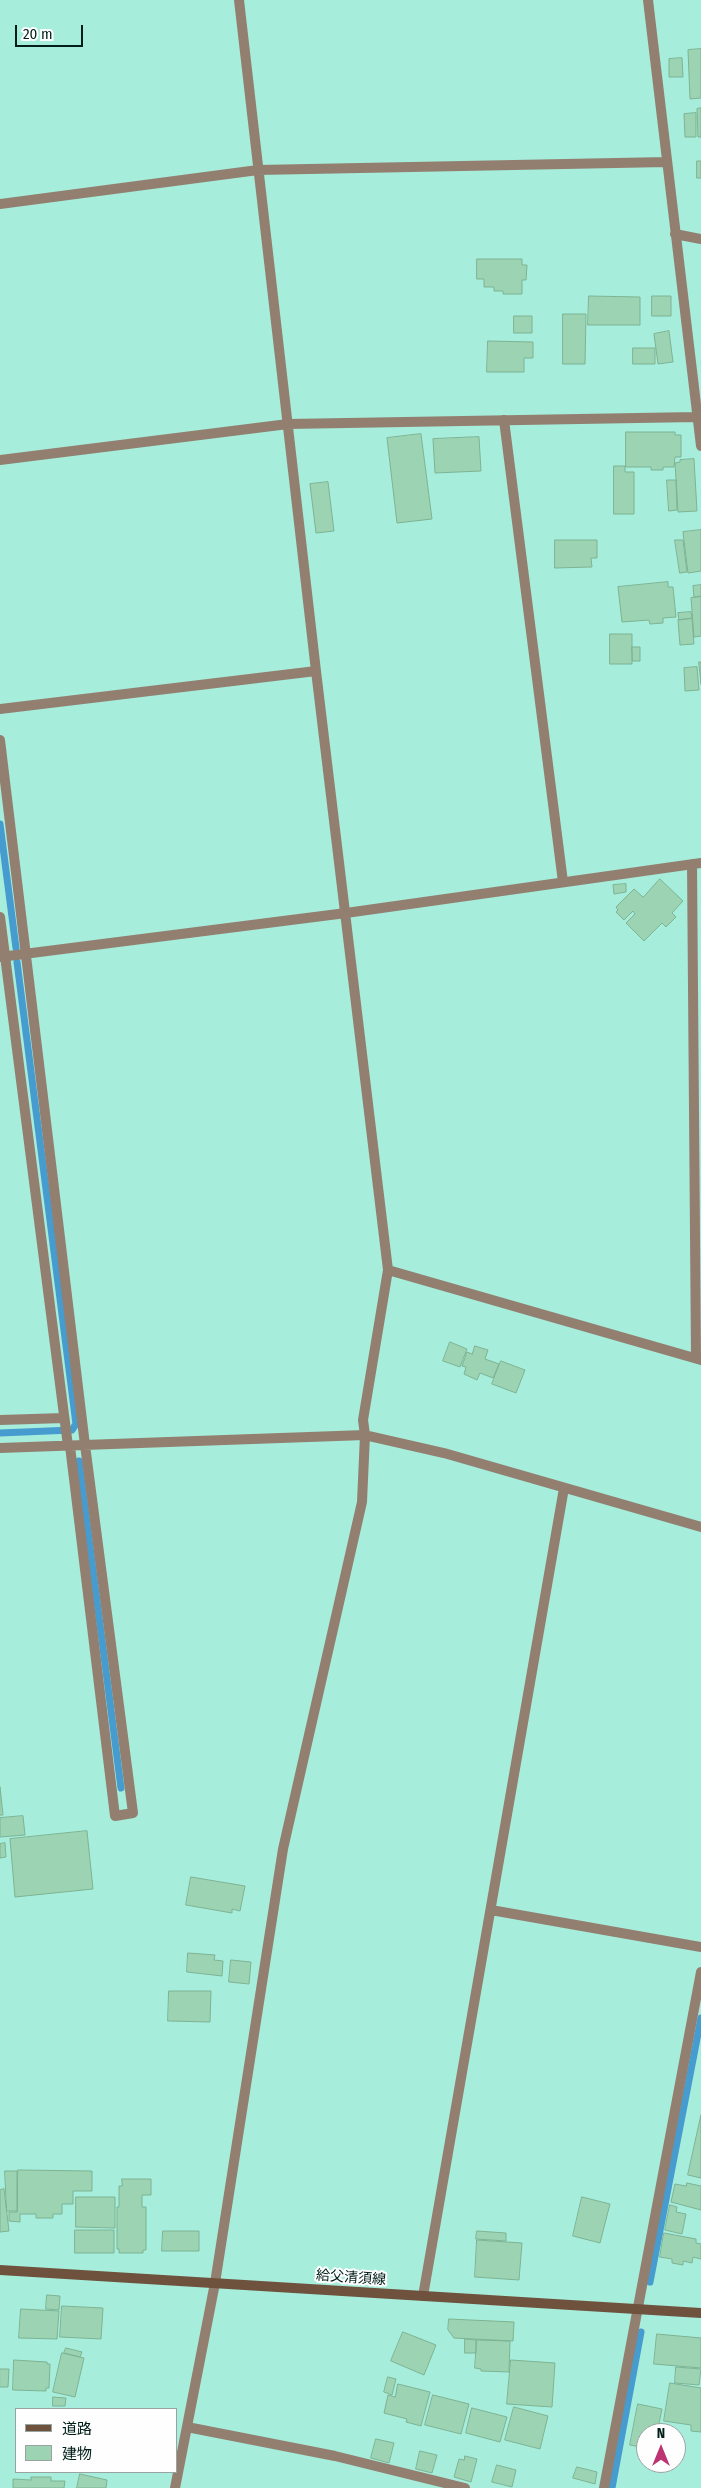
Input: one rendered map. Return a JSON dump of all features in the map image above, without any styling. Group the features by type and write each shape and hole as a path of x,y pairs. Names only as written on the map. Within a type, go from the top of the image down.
{"main road":[{"name":"給父清須線","path":"0,2270 701,2313"}],"street":[{"path":"178,2473 215,2283 283,1849 362,1502 365,1435 363,1420 388,1270 316,672 239,0"},
{"path":"648,0 696,417 701,446"},
{"path":"0,204 258,170 667,162"},
{"path":"675,234 701,239"},
{"path":"0,460 288,424 696,417"},
{"path":"504,420 563,882"},
{"path":"0,709 316,672"},
{"path":"0,740 85,1446 134,1813 115,1816 68,1443 2,956 0,917"},
{"path":"2,956 346,913 697,863 699,1359 388,1270"},
{"path":"0,1420 65,1422"},
{"path":"0,1448 68,1443 85,1446 365,1435 444,1453 701,1527"},
{"path":"423,2296 564,1488"},
{"path":"490,1910 701,1947"},
{"path":"604,2488 701,1972"},
{"path":"187,2427 335,2456 465,2488"},
{"path":"175,2488 178,2473"}],"building":[{"path":"701,49 701,98 690,99 688,50"},
{"path":"682,58 683,77 669,77 669,59"},
{"path":"701,108 701,137 698,137 697,109"},
{"path":"696,113 696,137 685,137 684,114"},
{"path":"697,161 701,161 701,178 697,178"},
{"path":"477,259 522,259 522,265 527,265 526,280 522,280 522,294 503,294 503,291 494,291 494,287 484,287 484,279 477,279"},
{"path":"589,296 640,297 640,325 588,325"},
{"path":"652,296 671,296 671,316 652,316"},
{"path":"563,314 586,314 585,364 563,364"},
{"path":"514,316 532,316 532,333 514,333"},
{"path":"669,331 673,362 658,364 654,334"},
{"path":"488,341 533,342 533,358 524,358 524,372 487,372"},
{"path":"633,348 655,348 655,364 633,364"},
{"path":"626,432 675,432 675,435 681,435 681,457 675,457 674,467 663,467 663,470 651,470 651,467 626,467"},
{"path":"421,434 432,519 397,523 387,438"},
{"path":"479,437 481,471 435,473 433,439"},
{"path":"694,459 697,511 678,512 675,463 680,462 680,460"},
{"path":"614,466 625,466 625,472 634,472 634,514 614,514"},
{"path":"667,480 676,480 677,510 669,511"},
{"path":"328,482 334,531 316,533 310,484"},
{"path":"701,530 701,571 688,573 683,532"},
{"path":"555,540 597,540 597,558 591,558 592,567 555,568"},
{"path":"675,540 683,540 687,572 680,573"},
{"path":"668,582 668,587 673,587 676,617 663,618 663,623 650,624 649,620 622,622 618,587"},
{"path":"701,585 701,596 694,597 693,586"},
{"path":"701,597 701,636 694,637 691,598"},
{"path":"691,612 692,618 679,620 678,613"},
{"path":"692,619 694,644 680,645 678,620"},
{"path":"610,634 632,634 632,664 610,664"},
{"path":"632,647 640,647 640,661 633,661"},
{"path":"699,662 701,662 701,684"},
{"path":"697,667 699,690 685,691 684,668"},
{"path":"660,879 683,901 672,913 676,917 666,927 662,923 644,941 626,923 635,914 633,911 624,920 616,912 618,910 616,907 634,889 643,897"},
{"path":"626,884 626,892 614,894 613,885"},
{"path":"450,1342 467,1349 460,1367 443,1361"},
{"path":"475,1346 488,1350 485,1359 499,1364 493,1378 480,1373 477,1380 464,1374 466,1367 462,1366 467,1352 472,1354"},
{"path":"501,1361 525,1370 516,1393 492,1384"},
{"path":"0,1787 3,1815 0,1815"},
{"path":"23,1816 25,1835 0,1837 0,1818"},
{"path":"87,1831 93,1889 15,1897 10,1839"},
{"path":"5,1843 6,1857 0,1858 0,1844"},
{"path":"191,1877 245,1886 240,1911 232,1909 232,1913 186,1905"},
{"path":"188,1953 215,1955 214,1960 223,1961 222,1976 187,1972"},
{"path":"231,1960 251,1962 249,1984 229,1982"},
{"path":"169,1991 211,1991 210,2022 168,2021"},
{"path":"701,2115 701,2178 688,2175"},
{"path":"18,2170 92,2171 92,2191 73,2191 73,2204 62,2204 62,2214 53,2214 53,2218 36,2218 36,2214 20,2214 20,2222 9,2221 9,2212 17,2212"},
{"path":"5,2171 17,2171 17,2211 7,2211"},
{"path":"122,2179 151,2179 151,2195 142,2195 142,2207 146,2207 146,2250 143,2250 143,2253 119,2253 119,2249 117,2249 117,2207 119,2207 119,2186 122,2186"},
{"path":"687,2183 701,2186 701,2210 671,2202 675,2184 686,2186"},
{"path":"4,2189 9,2231 0,2232 0,2190"},
{"path":"76,2197 115,2197 115,2228 76,2227"},
{"path":"582,2197 610,2204 600,2243 573,2236"},
{"path":"670,2205 677,2207 676,2212 686,2214 682,2234 665,2230"},
{"path":"75,2230 114,2230 114,2253 75,2253"},
{"path":"163,2231 199,2231 199,2251 162,2251"},
{"path":"477,2231 506,2233 506,2241 476,2239"},
{"path":"664,2233 696,2239 696,2243 701,2244 701,2259 693,2257 692,2263 683,2261 683,2265 672,2263 672,2259 660,2257"},
{"path":"477,2240 522,2243 519,2280 475,2277"},
{"path":"47,2295 60,2296 59,2310 46,2309"},
{"path":"62,2306 103,2308 101,2339 60,2337"},
{"path":"21,2309 59,2311 57,2339 19,2338"},
{"path":"449,2319 514,2322 513,2341 454,2338 448,2330"},
{"path":"403,2332 436,2345 424,2375 391,2361"},
{"path":"657,2334 701,2338 701,2368 654,2364"},
{"path":"465,2339 476,2340 476,2353 465,2353"},
{"path":"477,2340 510,2341 509,2372 481,2371 481,2369 475,2368"},
{"path":"66,2348 82,2352 80,2357 64,2353"},
{"path":"62,2353 84,2358 75,2397 53,2392"},
{"path":"14,2360 47,2362 47,2364 50,2364 49,2388 46,2388 46,2391 13,2390"},
{"path":"511,2360 555,2363 552,2407 507,2404"},
{"path":"676,2367 701,2369 699,2385 675,2383"},
{"path":"0,2369 9,2369 8,2387 0,2387"},
{"path":"388,2377 396,2379 392,2395 384,2392"},
{"path":"670,2383 701,2388 701,2432 691,2431 691,2425 686,2423 664,2421"},
{"path":"398,2384 430,2392 421,2426 406,2422 407,2419 384,2413 388,2395 395,2397"},
{"path":"433,2395 469,2404 461,2434 425,2425"},
{"path":"53,2397 66,2398 65,2406 53,2406"},
{"path":"638,2404 662,2409 659,2423 636,2423 636,2446 630,2445"},
{"path":"514,2407 548,2416 540,2449 505,2440"},
{"path":"472,2408 507,2417 500,2442 466,2433"},
{"path":"376,2439 394,2443 389,2463 371,2458"},
{"path":"420,2451 437,2455 432,2473 416,2469"},
{"path":"465,2456 477,2459 471,2482 454,2477 459,2459 464,2460"},
{"path":"497,2465 516,2470 512,2487 492,2482"},
{"path":"577,2467 597,2472 595,2484 573,2478"},
{"path":"80,2474 107,2480 106,2488 77,2488"},
{"path":"31,2477 51,2477 51,2481 65,2481 64,2488 13,2488 13,2479 31,2480"}],"waterway":[{"path":"0,824 16,948"},
{"path":"0,1433 72,1430 76,1424 17,962"},
{"path":"79,1461 121,1788"},
{"path":"650,2282 701,2018"},
{"path":"612,2488 641,2332"}]}
